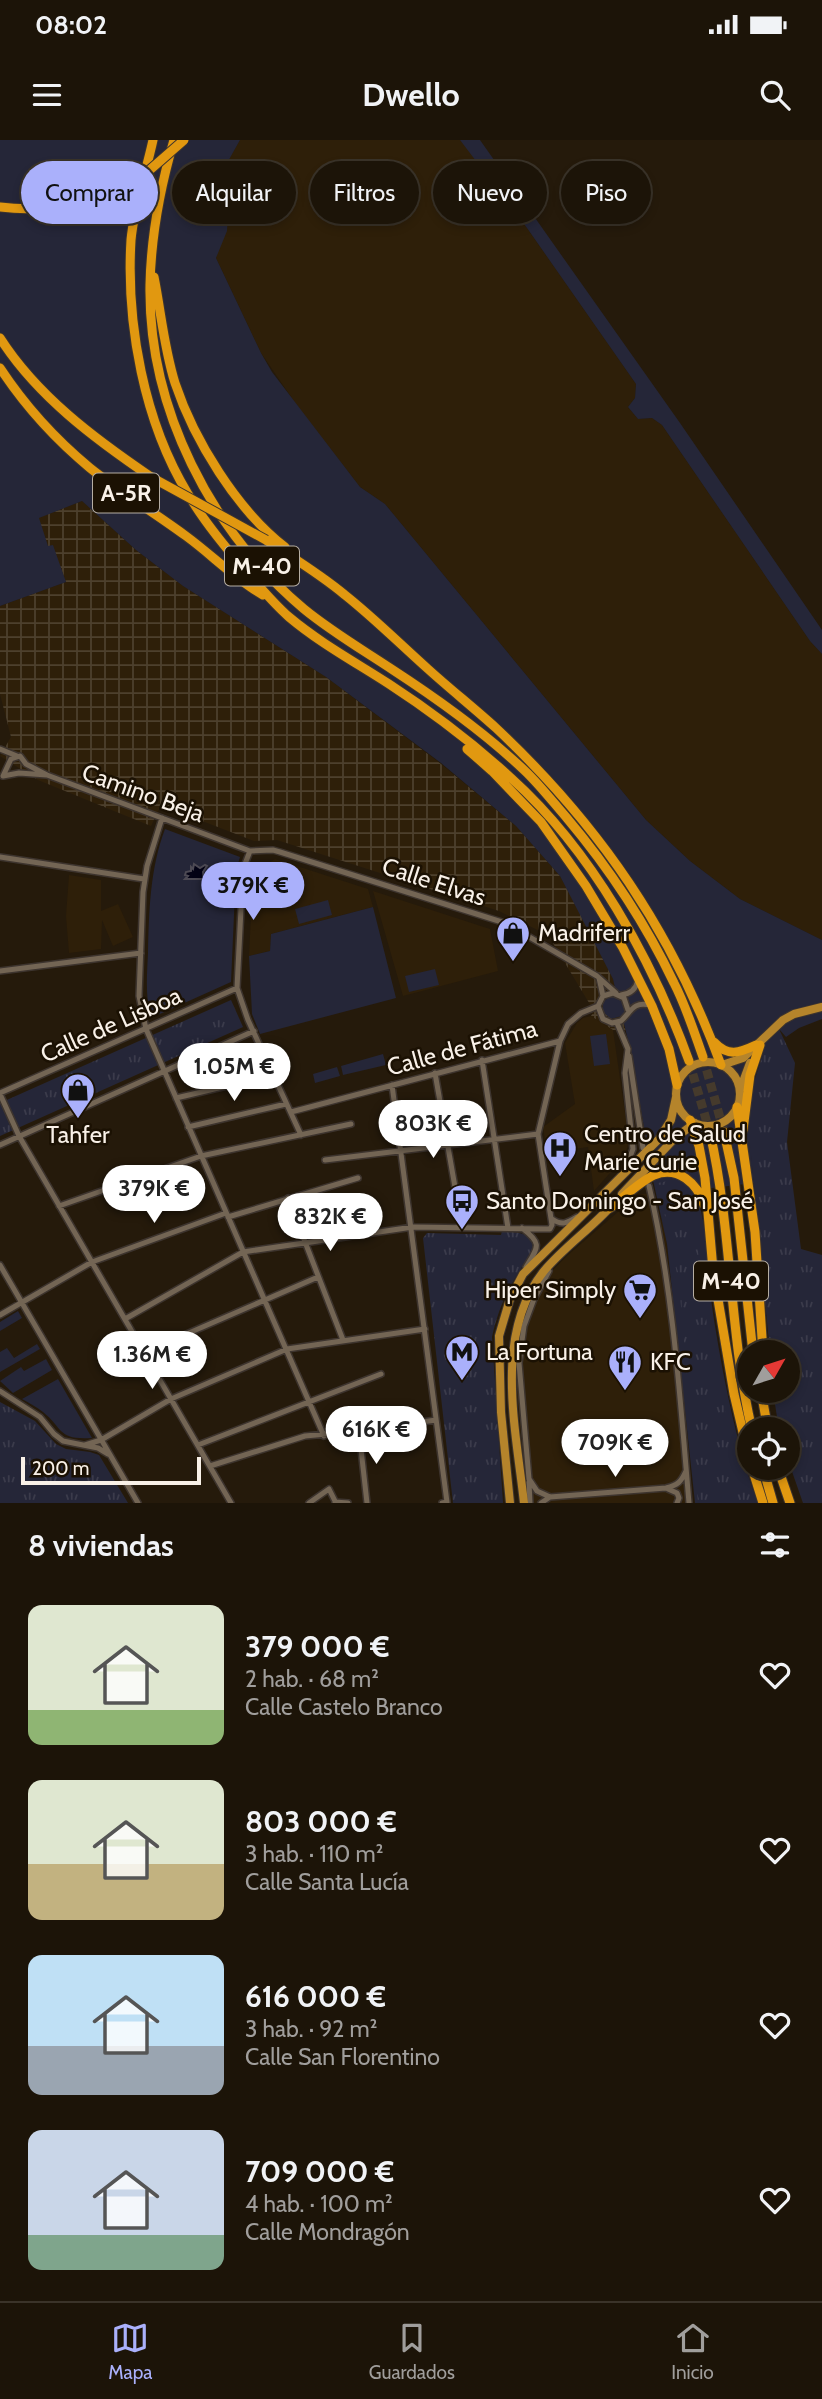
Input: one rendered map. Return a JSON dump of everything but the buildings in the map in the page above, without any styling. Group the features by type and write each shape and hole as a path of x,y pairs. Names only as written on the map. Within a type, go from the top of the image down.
{"highway":[{"name":"M-40","path":"153,140 131,239 133,318 149,403 187,492 220,542 290,618 341,655 440,719 513,779 561,831 592,870 633,937 656,979 689,1061"},
{"name":"M-40","path":"174,140 159,203 151,262 153,331 161,382 178,434 199,480 234,534 302,607 450,708 524,769 594,851 642,922 675,985 704,1057"},
{"path":"0,207 50,208 73,205 114,192 144,175 184,140"},
{"path":"151,262 175,383 194,429 223,477 250,512 282,545 322,577"},
{"name":"A-5R","path":"0,338 23,369 70,417 109,448 151,477 266,540 322,577 370,616 505,745 524,769"},
{"name":"A-5R","path":"0,368 51,433 91,469 194,541 245,584 270,599"},
{"path":"428,670 506,738 578,814 642,900 685,977 721,1065"},
{"path":"440,719 452,735 492,771 541,822 586,886 652,1006 669,1049 677,1085"},
{"path":"711,1039 722,1050 730,1053 742,1052 758,1045"},
{"path":"742,1146 746,1094 758,1045"},
{"path":"737,1107 755,1232 762,1340"},
{"path":"692,1123 705,1178 713,1270 739,1417"},
{"name":"M-40","path":"724,1132 734,1178 752,1340"},
{"name":"M-40","path":"710,1133 720,1175 737,1342 750,1417"},
{"path":"610,1208 655,1175 670,1172 685,1177 700,1193 713,1251"},
{"path":"756,1480 763,1503"},
{"path":"766,1480 773,1503"},
{"path":"782,1480 790,1503"}],"main road":[{"path":"721,1065 743,1058 794,1014 822,1007"},
{"path":"676,1097 681,1112 692,1123 709,1126 720,1123 737,1107 739,1093 758,1045"},
{"path":"510,1503 501,1409 499,1336 510,1299 523,1274 612,1187 666,1129 674,1110 677,1085 684,1073 695,1065 709,1062 721,1065 734,1076 739,1093"},
{"path":"524,1503 512,1364 517,1323 531,1289 556,1258 610,1208 692,1123"}],"street":[{"path":"0,748 23,758 26,764 25,769 19,773 1,777"},
{"path":"1,777 11,759 17,756"},
{"path":"9,764 12,771 47,775"},
{"name":"Camino Beja","path":"26,764 47,775 250,851"},
{"path":"162,818 144,879 139,996 146,1029 324,1436"},
{"path":"250,851 243,869 237,988 244,1011 301,1135"},
{"name":"Calle Elvas","path":"250,851 280,852 505,923 597,976 618,994"},
{"path":"0,858 144,879"},
{"path":"0,971 141,953"},
{"path":"125,1319 243,1252 413,1227 548,1230 552,1222 538,1134 560,1041 568,1024 581,1013 598,1006 603,996 597,976"},
{"path":"603,996 630,993 635,989 638,977"},
{"name":"Calle de Lisboa","path":"0,1094 237,988"},
{"path":"617,1023 624,1018 628,1010 627,1001 618,994"},
{"path":"628,1010 641,1004 652,1006"},
{"path":"598,1006 603,1019 617,1023"},
{"path":"617,1023 628,1049 643,1149"},
{"path":"0,1145 254,1031"},
{"name":"Calle de Fátima","path":"291,1112 560,1041"},
{"path":"612,1187 629,1164 634,1149 625,1073 628,1049"},
{"path":"482,1060 508,1228"},
{"path":"435,1073 462,1227"},
{"path":"176,1098 274,1074"},
{"path":"392,1084 413,1227 445,1503"},
{"path":"0,1094 19,1136 231,1503"},
{"path":"188,1127 286,1104"},
{"path":"60,1206 201,1156 351,1124"},
{"path":"325,1160 538,1134"},
{"path":"0,1315 92,1262 227,1215 358,1178"},
{"path":"649,1186 667,1283 689,1503"},
{"path":"288,1198 343,1340"},
{"path":"552,1222 566,1224 589,1209"},
{"path":"522,1228 532,1236 538,1248 523,1274"},
{"path":"530,1503 522,1420 520,1345 534,1298 556,1258"},
{"path":"0,1265 138,1503"},
{"path":"145,1352 318,1277"},
{"path":"85,1445 101,1440 172,1399 287,1349 425,1329"},
{"path":"198,1445 381,1374"},
{"path":"0,1391 36,1413 62,1441 100,1449 111,1456"},
{"path":"209,1466 304,1436 324,1436 436,1420"},
{"path":"359,1431 367,1503"},
{"path":"528,1479 537,1491 550,1497 666,1488 676,1486 686,1471"},
{"path":"666,1488 677,1493 677,1503"},
{"path":"310,1503 329,1489 335,1502 348,1503"},
{"path":"541,1503 550,1497"}],"shaded area":[{"path":"240,140 460,140 469,149 478,161 433,161 433,224 524,224 636,384 635,398 628,407 638,419 652,418 662,425 810,641 822,654 822,940 740,899 690,861 646,820 385,504 360,487 298,407 261,353 216,258 225,224 296,224 296,161 228,161"},
{"path":"82,501 136,550 183,586 326,677 441,764 516,826 560,876 582,917 613,979 626,1031 613,1030 591,1016 594,1011 548,935 499,911 277,840 254,841 161,805 151,826 38,780 0,756 11,737 0,694 0,606 66,582 52,545 48,547 38,518"},
{"path":"275,859 368,889 373,907 271,934 270,951 249,956 253,874"},
{"path":"69,875 101,880 101,911 118,904 133,937 113,946 102,920 101,949 69,953 66,916"},
{"path":"373,891 490,929 498,971 403,996"},
{"path":"591,1016 613,1030 629,1141 625,1156 594,1191 588,1147 547,1153 543,1127 575,1104 565,1043 577,1023"},
{"path":"639,1194 648,1194 656,1205 665,1229 693,1503 527,1503 516,1382 519,1327 534,1289 568,1255"}],"green space":[{"path":"0,140 240,140 228,161 172,161 172,224 227,224 216,258 272,372 360,487 385,504 646,820 690,861 740,899 822,940 822,1019 799,1028 786,1037 779,1029 767,1045 759,1063 751,1102 750,1123 754,1183 695,1190 703,1220 713,1313 737,1434 737,1480 750,1480 758,1503 695,1503 667,1244 631,1052 622,1016 611,1019 603,1012 603,1002 609,997 617,997 613,979 560,876 516,826 441,763 326,677 183,586 136,550 82,501 39,518 48,546 53,545 66,582 0,606"},
{"path":"460,140 480,140 495,161 476,161"},
{"path":"524,224 539,224 680,423 822,630 822,654 810,641 662,425 652,418 638,419 628,407 635,398 636,384"},
{"path":"165,829 240,857 236,870 231,982 151,1018 147,986 150,905 153,874"},
{"path":"328,900 332,915 299,924 295,909"},
{"path":"373,907 396,998 260,1034 252,1014 249,956 270,951 271,934"},
{"path":"435,969 439,985 409,992 405,976"},
{"path":"231,1000 243,1027 0,1136 0,1103"},
{"path":"779,1029 795,1063 787,1142 801,1249 822,1255 822,1503 803,1503 795,1480 800,1480 800,1417 777,1417 775,1404 800,1404 800,1340 769,1340 748,1124 755,1079 766,1044"},
{"path":"606,1034 610,1064 594,1066 590,1036"},
{"path":"383,1054 386,1065 343,1075 341,1066"},
{"path":"337,1067 340,1076 315,1083 313,1074"},
{"path":"668,1181 677,1184 683,1188 692,1203 711,1357 737,1454 737,1480 746,1480 754,1503 698,1503 679,1283 658,1183"},
{"path":"502,1231 524,1234 533,1245 533,1251 508,1292 492,1337 503,1503 453,1503 423,1238 427,1233 501,1235"},
{"path":"18,1311 22,1318 0,1331 0,1322"},
{"path":"37,1344 40,1349 0,1372 0,1352 7,1348 14,1358"},
{"path":"46,1359 52,1370 13,1393 0,1381 21,1367 24,1371"},
{"path":"58,1379 92,1438 67,1435 43,1412 22,1399"},
{"path":"0,1402 35,1421 56,1444 66,1449 99,1455 128,1503 0,1503"}],"water":[{"path":"194,864 200,868 207,866 203,872 204,879 185,879 188,876 185,875 186,872 191,871 191,867 193,869"}],"tunnel":[{"path":"703,1057 724,1132"},
{"path":"689,1061 710,1133"}],"place":[{"name":"Madriferr","path":"513,963"},
{"name":"Tahfer","path":"78,1120"},
{"name":"Centro de Salud Marie Curie","path":"560,1178"},
{"name":"Santo Domingo - San José","path":"462,1231"},
{"name":"Hiper Simply","path":"640,1320"},
{"name":"La Fortuna","path":"462,1382"},
{"name":"KFC","path":"625,1392"}]}
